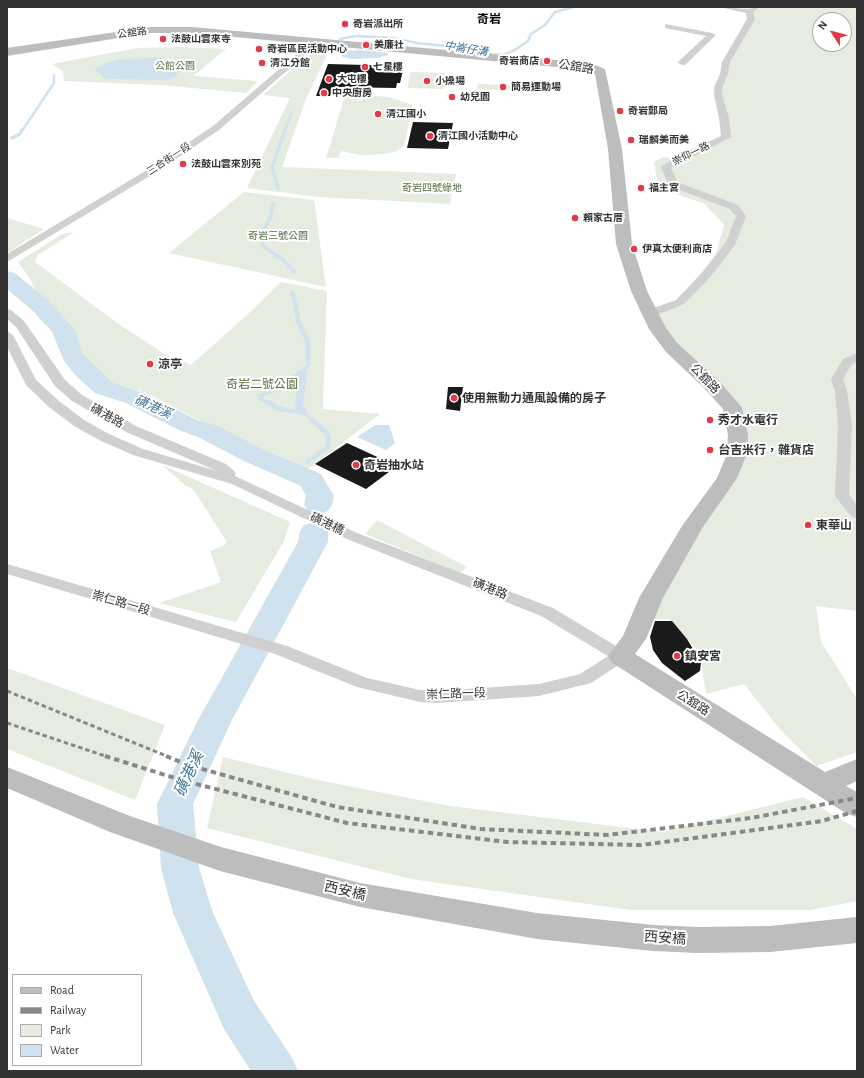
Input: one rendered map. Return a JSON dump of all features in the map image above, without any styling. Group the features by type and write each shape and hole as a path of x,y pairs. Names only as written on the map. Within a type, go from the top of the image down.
{"street":[{"path":"723,7 752,9"},
{"name":"崇仰一路","path":"649,314 680,302 707,274 731,243 741,216 734,207 673,184 666,167 680,158 726,137 724,118 718,95 719,85 724,74 726,62 751,19 752,9"},
{"path":"668,26 712,35 682,63"},
{"name":"公舘路","path":"7,52 110,35 169,29 248,34 316,42 333,42 582,66 601,72 615,149 624,248 639,291 649,314 672,348 711,384 732,408 738,435 737,454 727,478 693,526 652,598 634,639 620,656 857,806"},
{"name":"三合街一段","path":"8,259 155,169 216,128 316,42"},
{"name":"磺港路","path":"7,313 20,324 60,383 77,398 131,429 221,467 237,481"},
{"name":"磺港路","path":"7,335 31,382 54,404 79,423 104,437 138,452 237,481 302,512"},
{"path":"857,357 847,362 837,379 841,390 846,426 842,496 857,514"},
{"name":"磺港橋","path":"302,512 352,536"},
{"name":"磺港路","path":"352,536 547,612 620,656"},
{"name":"崇仁路一段","path":"7,569 236,636 267,646 363,683 420,696 438,697 539,690 585,679 620,656"},
{"path":"824,784 857,769"},
{"name":"西安橋","path":"7,777 120,824 220,859 360,895 537,926 653,938 698,940 770,939 857,930"}],"green space":[{"path":"755,7 857,7 857,611 816,606 821,642 857,699 857,752 816,766 778,727 744,684 706,694 700,653 669,619 651,619 739,464 748,421 716,382 676,346 657,318 657,308 677,302 716,254 724,225 705,204 662,189 657,179 654,162 663,157 675,159 722,138 721,106 716,102 713,89 738,42 754,18 749,11"},
{"name":"奇岩四號綠地","path":"322,43 332,44 306,99 282,167 456,174 450,204 319,197 247,188 290,98 263,95"},
{"name":"公館公園","path":"182,47 226,49 193,76 258,81 246,93 162,85 64,81 63,71 52,64 137,48"},
{"name":"小操場","path":"410,72 445,73 444,89 408,88"},
{"name":"簡易運動場","path":"478,84 529,86 528,91 477,89"},
{"path":"345,96 359,96 357,101 376,96 388,97 413,105 404,146 397,151 386,154 361,155 341,151 339,158 326,158"},
{"name":"奇岩三號公園","path":"244,192 314,200 326,287 169,253"},
{"path":"7,218 44,229 7,253"},
{"name":"奇岩二號公園","path":"74,232 38,255 35,262 120,325 163,353 191,365 247,315 281,282 327,291 323,409 380,414 302,474 147,393 111,383 93,368 81,355 66,330 52,324 43,314 39,297 29,277 18,262 62,234"},
{"path":"162,465 290,522 284,541 236,622 159,603 221,582 210,551 223,546 227,542 193,489 186,486"},
{"path":"377,520 467,567 460,573 365,534"},
{"path":"7,668 165,725 135,800 7,749"},
{"path":"223,757 322,781 450,806 662,832 803,797 857,829 857,901 810,910 631,910 411,879 207,828"}],"water":[{"path":"362,50 388,53 388,55 377,58 351,59 343,57 341,54 343,51"},
{"path":"156,57 180,64 182,66 174,78 168,80 108,79 104,78 101,74 95,71 95,69 104,64 117,60"},
{"path":"308,365 303,405 312,420 301,414 281,412 258,400 259,394 268,391","holes":["298,378 295,410 276,405 274,402 263,399 264,396 276,392"]},
{"path":"375,425 389,425 395,443 386,450 357,437"}],"building":[{"path":"328,64 404,66 400,83 397,83 396,88 334,87 330,96 316,96"},
{"name":"清江國小活動中心","path":"413,122 453,123 448,149 407,148"},
{"name":"使用無動力通風設備的房子","path":"448,387 463,387 460,411 446,409"},
{"name":"奇岩抽水站","path":"347,443 397,466 366,489 315,464"},
{"name":"鎮安宮","path":"655,621 672,621 687,639 701,662 700,671 685,681 662,663 653,650 650,637"}],"waterway":[{"name":"中崙仔溝","path":"340,39 356,36 393,38 417,43 474,49 487,54 503,55 515,50 528,41 531,34 545,25 555,12 574,7"},
{"path":"22,131 54,83 54,75"},
{"name":"中崙仔溝","path":"285,131 292,112"},
{"path":"12,138 20,134 22,130"},
{"name":"中崙仔溝","path":"278,188 272,167 285,130"},
{"name":"中崙仔溝","path":"273,204 270,219 262,232 263,246 283,260 294,272"},
{"name":"磺港溪","path":"7,278 41,306 63,330 72,356 85,371 104,388 135,398 188,425 209,432 253,455 311,480 320,496 318,505"},
{"name":"中崙仔溝","path":"293,294 299,324 308,342 308,365"},
{"name":"中崙仔溝","path":"307,462 327,448 329,439 327,433 312,420"},
{"name":"磺港溪","path":"276,1071 239,1015 193,913 180,868 175,804 215,720 313,542 314,531"}],"railway":[{"path":"7,691 169,757"},
{"path":"7,723 105,756"},
{"path":"105,756 181,780 347,823 507,842 641,845 822,821 857,811"},
{"path":"166,756 188,765 337,807 481,829 607,835 751,818 857,798"}],"place":[{"name":"奇岩派出所","path":"345,24"},
{"name":"法鼓山雲來寺","path":"163,39"},
{"name":"美廉社","path":"366,45"},
{"name":"奇岩區民活動中心","path":"259,49"},
{"name":"奇岩商店","path":"547,61"},
{"name":"清江分館","path":"262,63"},
{"name":"七星樓","path":"365,67"},
{"name":"大屯樓","path":"329,79"},
{"name":"小操場","path":"427,81"},
{"name":"簡易運動場","path":"503,87"},
{"name":"中央廚房","path":"324,93"},
{"name":"幼兒園","path":"452,97"},
{"name":"奇岩郵局","path":"620,111"},
{"name":"清江國小","path":"378,114"},
{"name":"清江國小活動中心","path":"430,136"},
{"name":"瑞麟美而美","path":"631,140"},
{"name":"法鼓山雲來別苑","path":"183,164"},
{"name":"福主宮","path":"641,188"},
{"name":"賴家古厝","path":"575,218"},
{"name":"伊真太便利商店","path":"634,249"},
{"name":"涼亭","path":"150,364"},
{"name":"使用無動力通風設備的房子","path":"454,398"},
{"name":"秀才水電行","path":"710,420"},
{"name":"台吉米行，雜貨店","path":"710,450"},
{"name":"奇岩抽水站","path":"356,465"},
{"name":"東華山","path":"808,525"},
{"name":"鎮安宮","path":"677,656"}],"district":[{"name":"奇岩","path":"489,19"}]}
